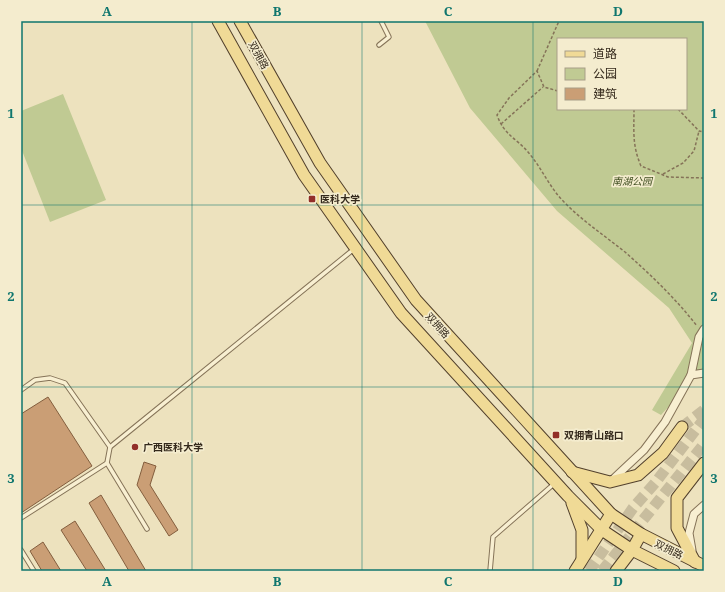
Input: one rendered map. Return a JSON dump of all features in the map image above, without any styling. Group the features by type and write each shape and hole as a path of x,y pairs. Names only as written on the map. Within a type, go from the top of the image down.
{"main road":[{"name":"双拥路","path":"218,21 304,176 400,313 568,496 602,530 632,550 674,571"},
{"name":"双拥路","path":"240,21 320,163 416,300 611,514 641,534 699,564"},
{"path":"572,472 610,482 638,475 663,453 682,427"},
{"path":"699,564 677,528 677,498 704,463"},
{"path":"568,496 578,516 582,530 582,558"},
{"path":"575,571 611,514"},
{"path":"616,571 632,550 641,534"}],"street":[{"path":"610,482 648,444 664,422 691,375 699,337 703,331"},
{"path":"691,375 704,373"},
{"path":"699,564 689,533 694,514 704,505"}],"lane":[{"path":"379,45 389,37 381,21"},
{"path":"147,529 107,463 110,447 355,248"},
{"path":"21,390 35,380 50,378 65,383 110,447"},
{"path":"21,518 107,463"},
{"path":"490,571 493,537 556,482"},
{"path":"21,550 34,571"}],"path":[{"path":"559,21 537,71 509,98 497,115 500,124 511,137 528,151 564,202 581,218 653,277 703,331"},
{"path":"537,71 544,87"},
{"path":"544,87 557,91"},
{"path":"500,124 544,87"},
{"path":"634,110 634,142 636,154 641,166 668,177 704,178"},
{"path":"679,110 699,131 704,132"},
{"path":"662,174 683,163 694,151 699,131"}],"green space":[{"name":"南湖公园","path":"425,21 704,21 704,368 661,415 652,410 692,343 669,308 557,211 470,108"},
{"path":"63,94 106,200 50,222 21,148 21,111"}],"building":[{"path":"48,397 92,466 21,513 21,414"},
{"path":"144,462 156,466 150,485 178,530 169,536 137,485"},
{"path":"101,495 146,571 129,571 89,503"},
{"path":"75,521 106,571 87,571 61,530"},
{"path":"43,542 61,571 42,571 30,551"}],"tunnel":[{"path":"682,427 704,410"},
{"path":"589,571 633,508 655,483 704,419"},
{"path":"602,571 704,444"}],"place":[{"name":"医科大学","path":"312,199"},
{"name":"双拥青山路口","path":"556,435"},
{"name":"广西医科大学","path":"135,447"}]}
